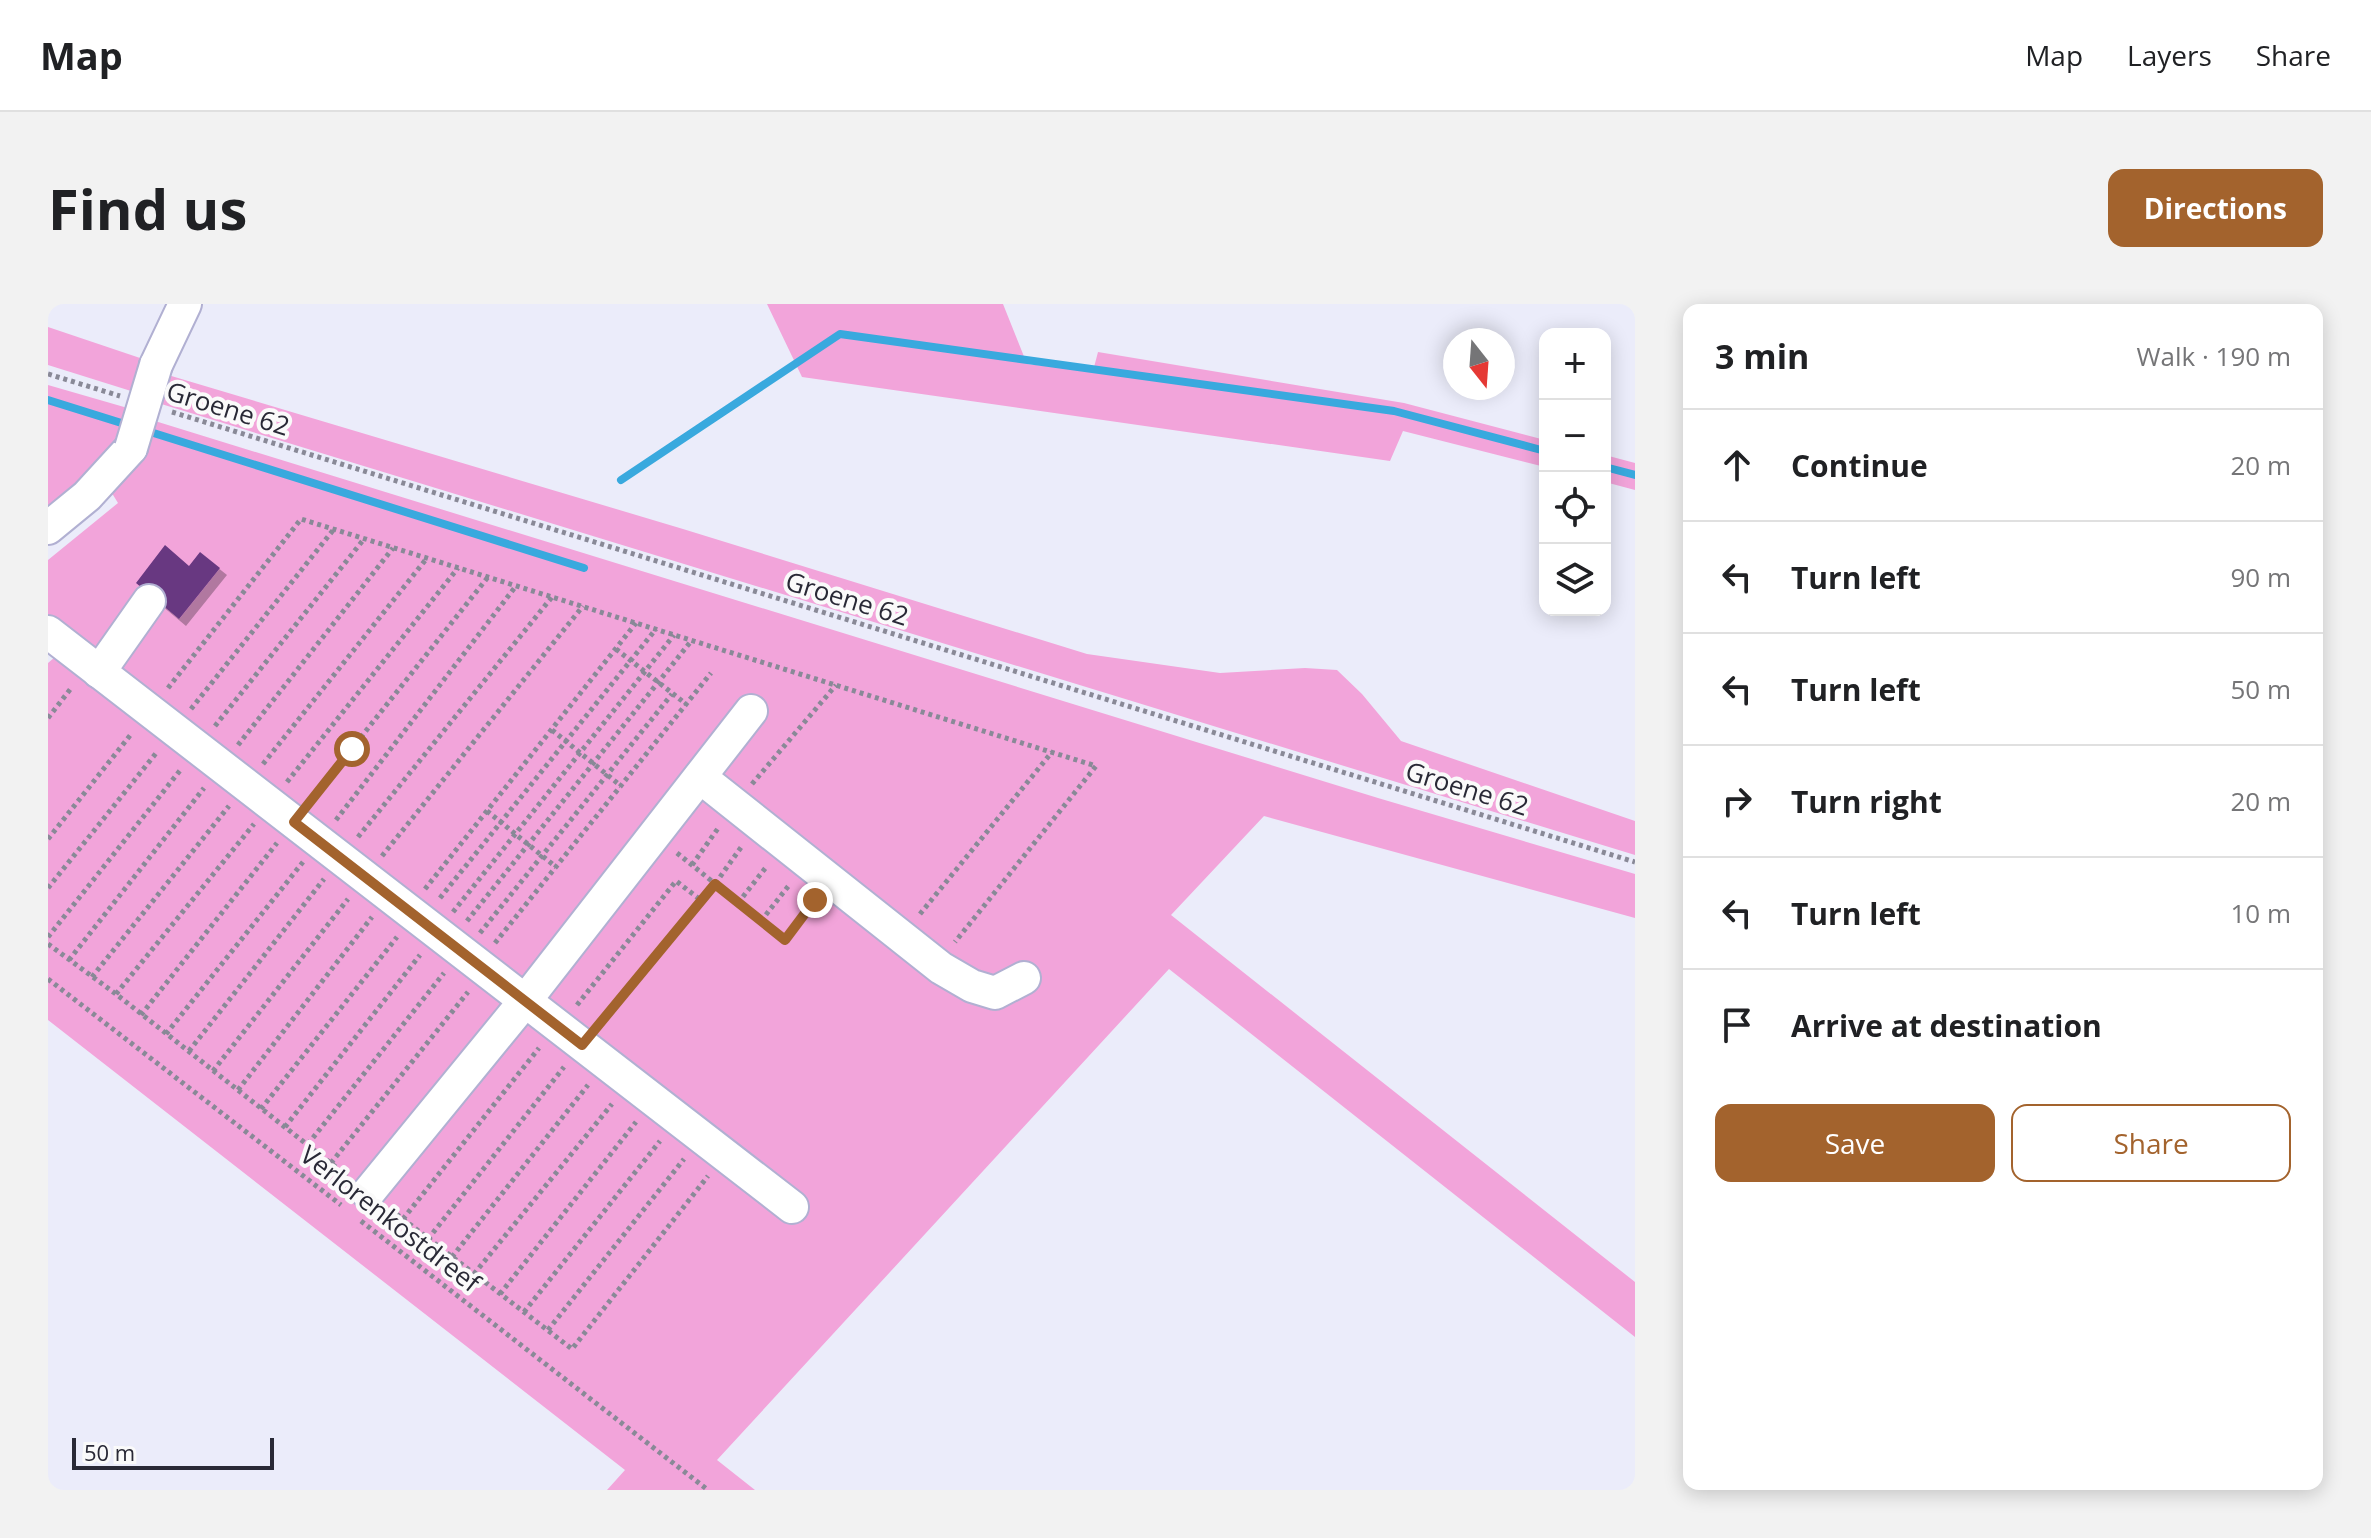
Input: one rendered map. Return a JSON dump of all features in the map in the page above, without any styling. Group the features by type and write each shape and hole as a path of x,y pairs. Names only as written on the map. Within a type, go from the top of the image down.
{"street":[{"path":"48,528 87,496 131,448 156,365 185,304"},
{"path":"94,668 149,601"},
{"path":"48,632 353,868 452,939 525,1001 792,1207"},
{"path":"358,1208 525,1001 751,711"},
{"path":"700,777 937,965 972,986 995,993 1024,978"}],"path":[{"path":"48,374 124,398"},
{"name":"Groene 62","path":"170,412 1635,862"},
{"path":"48,839 301,519 1096,766 937,965"},
{"path":"141,1015 488,577"},
{"path":"238,1090 353,868 516,586"},
{"path":"213,1071 353,868 552,597"},
{"path":"189,1051 583,606"},
{"path":"636,623 423,891 437,902 656,629"},
{"path":"331,1163 452,939 515,834 674,635"},
{"path":"285,1127 452,939 692,640"},
{"path":"616,649 686,704"},
{"path":"48,718 94,668"},
{"path":"672,694 477,936 492,947 711,673"},
{"path":"524,1312 621,1075 702,901 715,884 747,814 836,685"},
{"path":"552,730 621,786"},
{"path":"901,937 1052,752"},
{"path":"487,811 556,867"},
{"path":"692,865 747,814"},
{"path":"654,835 785,940 807,862"},
{"path":"738,903 807,862"},
{"path":"761,921 807,862"},
{"path":"166,1034 353,868"},
{"path":"548,1330 676,881 702,901"},
{"path":"261,1109 452,939"},
{"path":"308,1144 452,939"},
{"name":"Verlorenkostdreef","path":"48,979 358,1208 708,1490"},
{"path":"403,1219 621,1075"},
{"path":"428,1239 621,1075"},
{"path":"452,1257 621,1075"},
{"path":"474,1274 621,1075"},
{"path":"500,1294 621,1075"}],"shaded area":[{"path":"767,304 1003,304 1027,364 1093,371 1098,352 1404,403 1539,438 1539,465 1403,431 1390,461 802,377"},
{"path":"48,327 143,359 131,391 48,365"},
{"path":"168,375 1087,654 1220,673 1305,668 1337,670 1362,694 1401,741 1635,821 1635,855 158,403"},
{"path":"48,385 131,409 100,467 48,513"},
{"path":"155,421 1378,798 1635,874 1635,918 1264,816 1171,915 1635,1282 1635,1337 1169,969 717,1460 755,1490 607,1490 625,1470 48,1020 48,663 75,640 48,620 48,560 118,503 110,490"},
{"path":"1611,457 1635,463 1635,490 1611,484"}],"building":[{"path":"165,545 189,566 200,552 220,568 179,619 136,583"}],"waterway":[{"path":"621,480 840,334 1394,411 1539,449"},
{"path":"48,400 131,426"},
{"path":"144,430 584,568"},
{"path":"1611,469 1635,475"}],"route":[{"path":"352,749 294,822 582,1045 715,884 785,940 815,900"}]}
